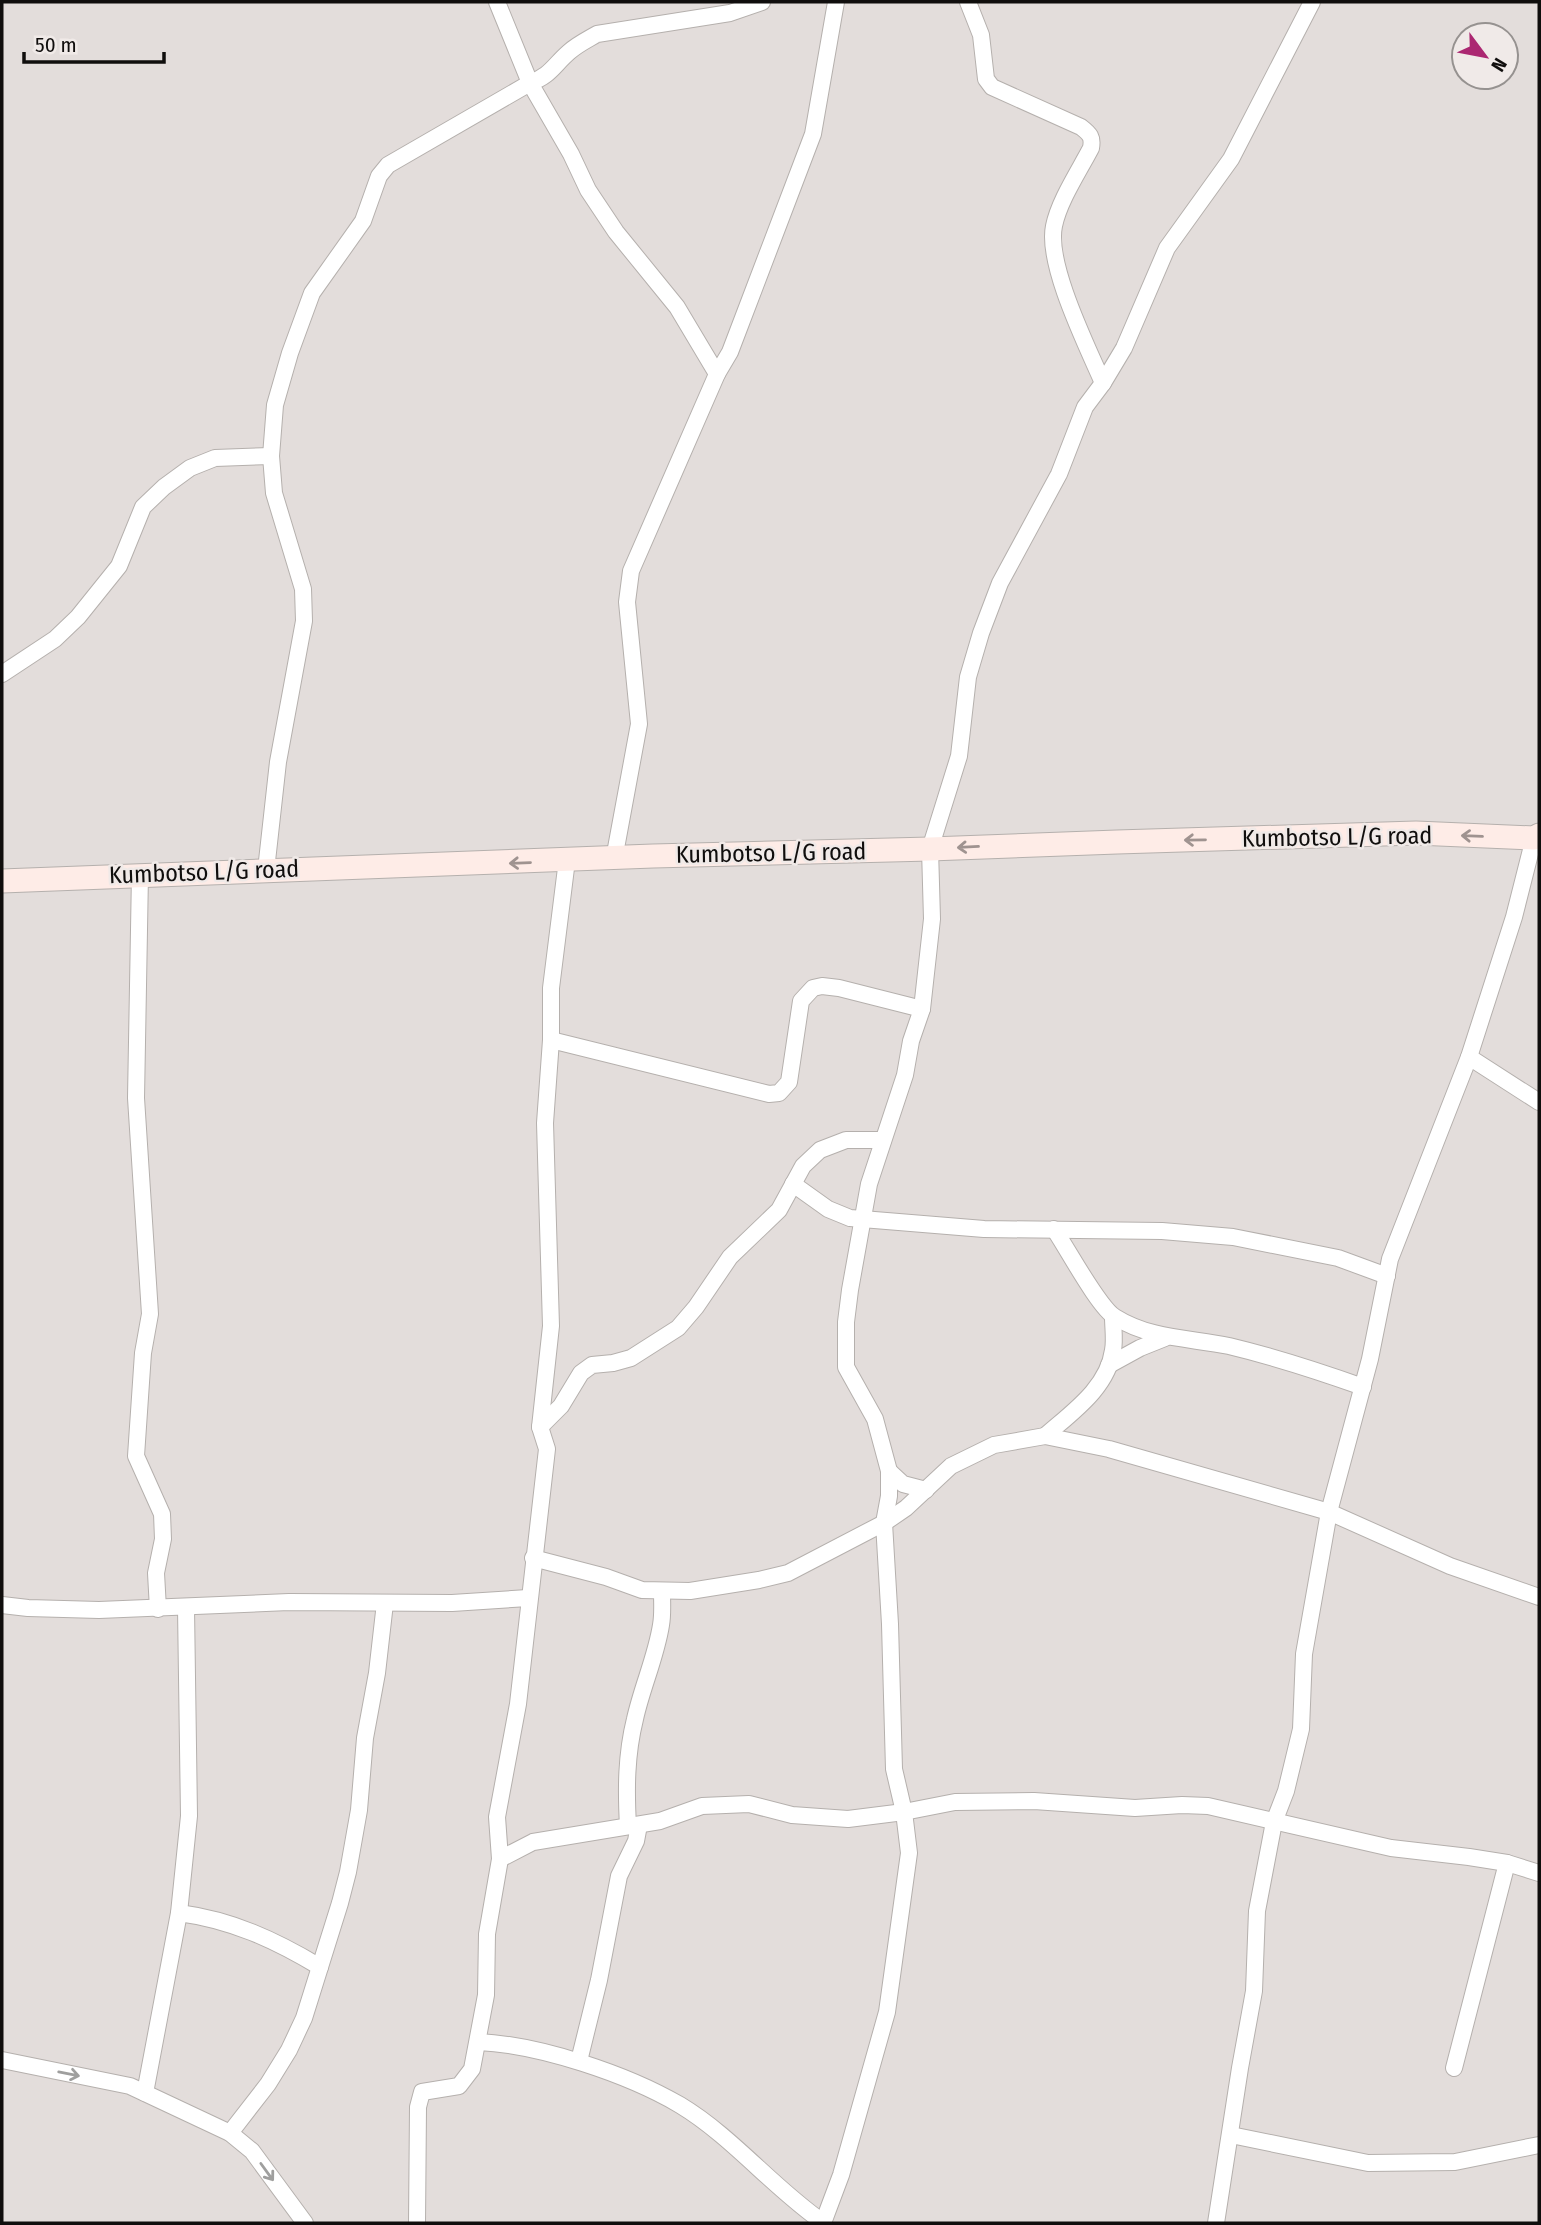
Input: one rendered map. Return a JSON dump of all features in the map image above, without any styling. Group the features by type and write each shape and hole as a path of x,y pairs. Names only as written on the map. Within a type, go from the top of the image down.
{"main road":[{"name":"Kumbotso L/G road","path":"2,881 1026,844 1416,833 1536,837"}],"street":[{"path":"497,2 530,83 571,154 588,190 616,232 677,307 717,374"},
{"path":"266,870 278,762 304,621 303,589 274,494 271,456 275,405 312,293 363,221 379,176 398,158 545,77 566,54 597,34 730,13 762,2"},
{"path":"614,859 639,724 627,602 631,571 717,374 730,352 813,134 836,2"},
{"path":"968,2 981,35 986,79 992,87 1081,127 1092,139 1091,148 1057,214 1052,236 1065,294 1103,383"},
{"path":"479,2042 499,2043 579,2061 681,2106 795,2202 824,2223 841,2175 887,2012 909,1853 904,1812 894,1769 884,1523 889,1496 889,1471 875,1419 846,1367 846,1322 869,1184 905,1075 911,1041 922,1009 932,919 930,849 958,756 968,677 1000,583 1059,474 1085,407 1124,348 1167,248 1231,159 1312,2"},
{"path":"2,674 55,639 102,589 120,566 143,507 164,487 190,468 215,458 271,456"},
{"path":"1216,2223 1254,1991 1257,1911 1274,1822 1286,1791 1301,1729 1304,1654 1329,1513 1363,1387 1387,1276 1406,1217 1469,1057 1514,917 1536,837"},
{"path":"417,2223 420,2096 422,2092 459,2086 472,2068 479,2042 486,1995 487,1934 500,1859 497,1817 518,1704 528,1631 528,1598 547,1449 540,1427 551,1326 545,1124 551,1040 551,988 568,860"},
{"path":"140,874 136,1098 150,1314 143,1353 136,1456 162,1514 163,1539 156,1573 158,1609"},
{"path":"551,1040 769,1094 779,1093 789,1082 801,1001 813,988 839,988 922,1009"},
{"path":"1469,1057 1539,1101"},
{"path":"540,1427 561,1406 581,1373 592,1365 631,1358 678,1328 730,1257 779,1210 803,1166 820,1150 846,1140 883,1140"},
{"path":"793,1184 840,1215 984,1229 1162,1231 1233,1237 1338,1258 1387,1276"},
{"path":"1054,1229 1092,1290 1113,1317 1165,1338 1225,1346 1289,1361 1363,1387"},
{"path":"1045,1436 1077,1409 1095,1389 1109,1365 1114,1350 1113,1317"},
{"path":"1109,1365 1165,1338"},
{"path":"533,1558 606,1577 642,1590 662,1592 690,1591 788,1573 884,1523 951,1466 994,1446 1045,1436 1109,1449 1329,1513 1450,1566 1539,1597"},
{"path":"889,1471 903,1485 926,1490"},
{"path":"579,2061 619,1876 636,1841 626,1788 628,1756 635,1717 662,1623 662,1592"},
{"path":"2,1605 75,1610 158,1609 289,1602 452,1603 528,1598"},
{"path":"230,2133 268,2084 289,2050 304,2018 320,1968 350,1859 359,1810 365,1738 377,1673 385,1603"},
{"path":"145,2093 179,1913 189,1816 186,1608"},
{"path":"500,1859 533,1842 660,1821 702,1806 750,1804 792,1815 848,1819 966,1802 1034,1801 1135,1808 1208,1806 1391,1848 1507,1863 1539,1873"},
{"path":"1454,2068 1507,1863"},
{"path":"179,1913 233,1924 287,1947 320,1968"},
{"path":"2,2060 130,2086 230,2133 252,2151 305,2223"},
{"path":"1231,2135 1368,2163 1455,2162 1539,2146"}]}
